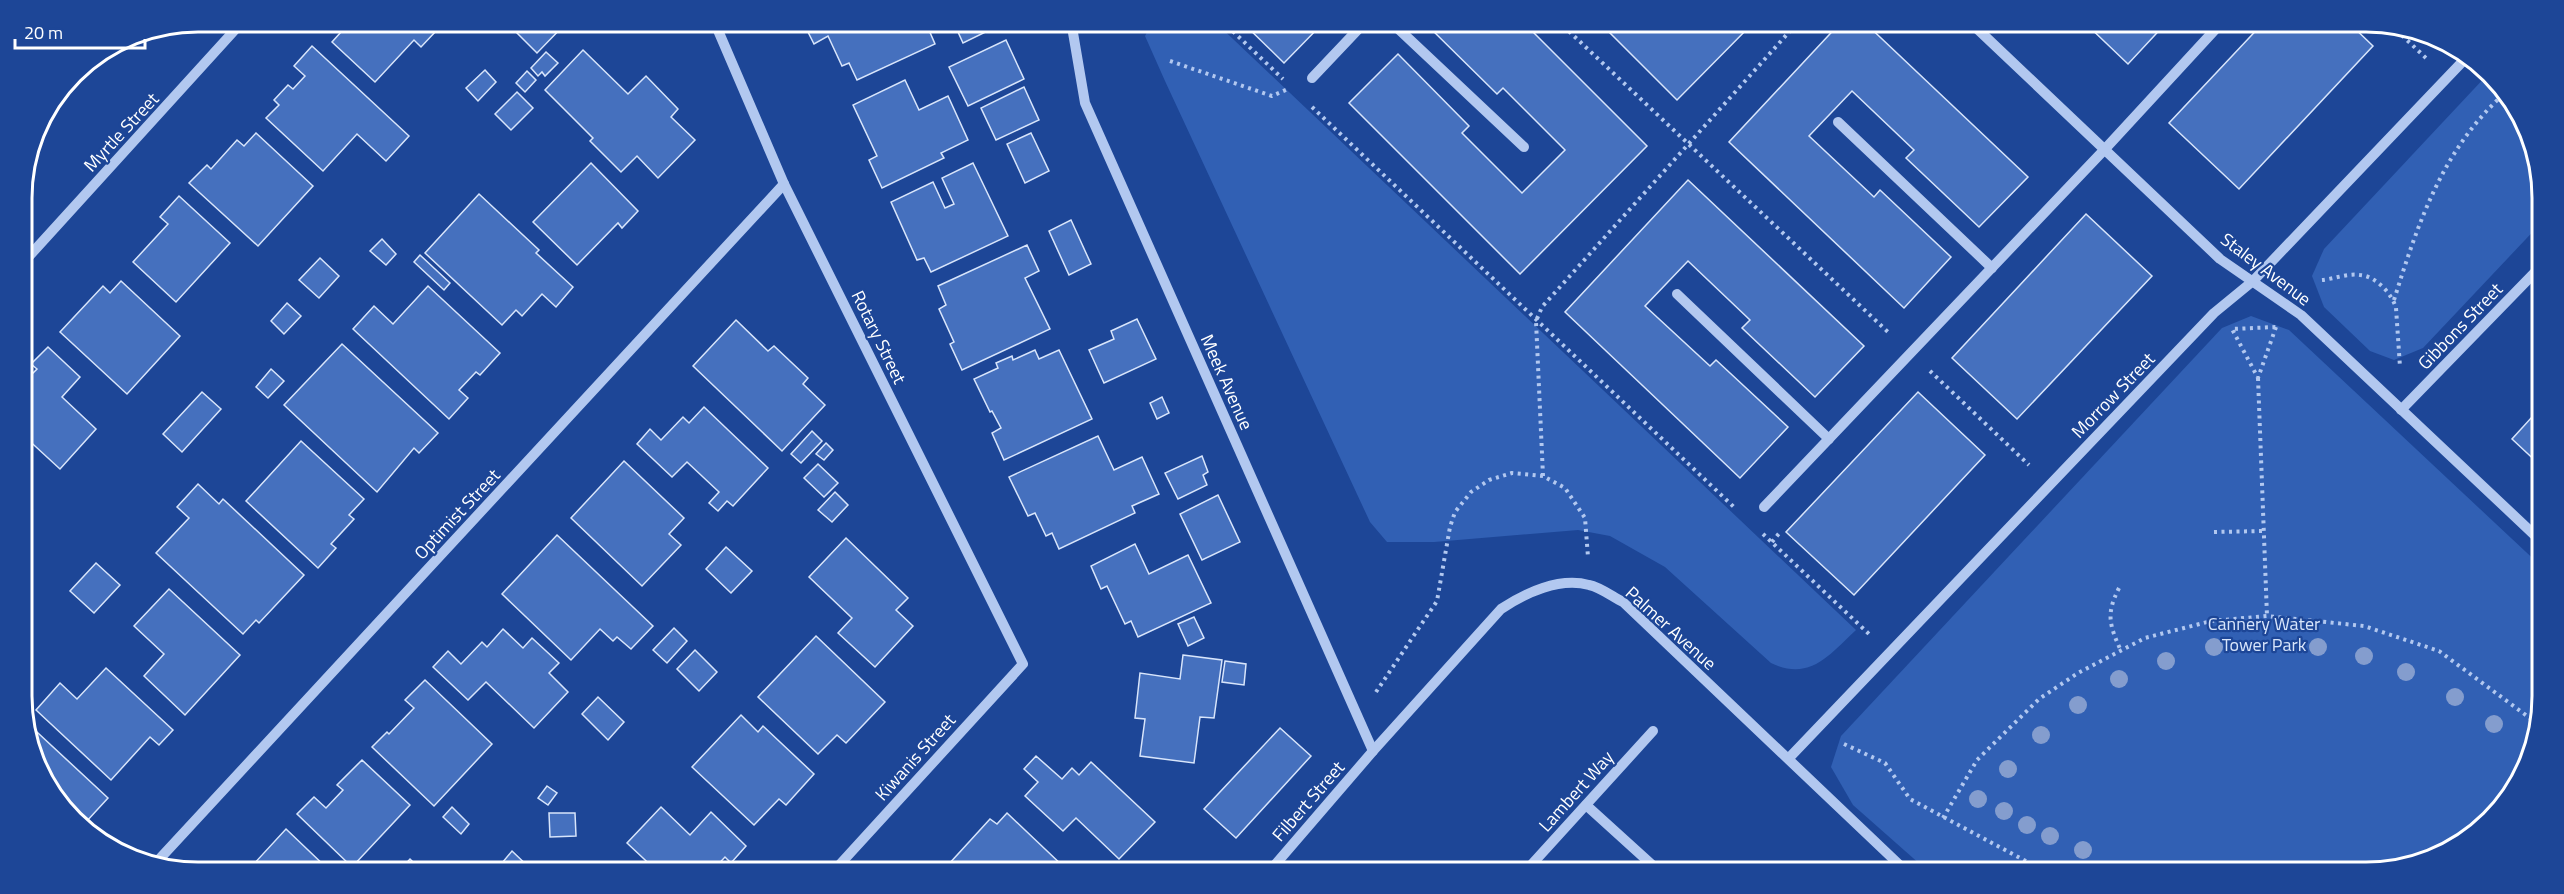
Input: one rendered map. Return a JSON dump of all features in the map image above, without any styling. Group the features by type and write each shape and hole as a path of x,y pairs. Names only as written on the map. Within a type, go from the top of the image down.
{"street":[{"name":"Myrtle Street","path":"32,247 233,32"},
{"name":"Rotary Street","path":"719,32 784,184 1023,664"},
{"name":"Meek Avenue","path":"1075,32 1085,103 1373,751"},
{"path":"1312,78 1356,32"},
{"path":"1402,32 1524,147"},
{"name":"Staley Avenue","path":"1981,32 2220,259 2301,315 2532,534"},
{"path":"1764,507 2105,149 2210,32"},
{"name":"Morrow Street","path":"1789,758 2214,313 2253,281 2462,62"},
{"path":"1838,122 1992,268"},
{"name":"Optimist Street","path":"160,858 784,184"},
{"name":"Gibbons Street","path":"2401,410 2532,275"},
{"path":"1677,294 1829,439"},
{"name":"Palmer Avenue","path":"1373,751 1501,609 1520,596 1548,586 1590,585 1623,602 1897,862"},
{"name":"Kiwanis Street","path":"842,862 1023,664"},
{"name":"Lambert Way","path":"1534,862 1653,731"},
{"name":"Filbert Street","path":"1277,862 1373,751"},
{"path":"1586,805 1649,862"}],"path":[{"path":"1234,32 1737,509"},
{"path":"1570,32 2050,485"},
{"path":"1543,476 1536,321 1542,307 1789,32"},
{"path":"2402,36 2447,78"},
{"path":"1170,61 1272,96 1312,78"},
{"path":"2401,410 2394,300 2427,202 2458,146 2500,99"},
{"path":"2322,280 2359,274 2372,279 2394,300"},
{"path":"2258,378 2232,329 2276,327 2258,378 2267,616"},
{"path":"1357,717 1393,670 1437,601 1455,512 1471,492 1489,480 1512,473 1543,476 1565,488 1585,518 1590,585"},
{"path":"1754,526 1890,653"},
{"path":"2214,532 2264,531"},
{"path":"2119,588 2110,610 2110,627 2121,651"},
{"path":"1943,818 1977,760 2038,699 2078,673 2145,638 2211,621 2267,616 2364,626 2439,651 2531,719"},
{"path":"1844,744 1885,764 1910,799 2027,862"}],"green space":[{"path":"1147,32 1226,32 1856,630 1818,663 1797,669 1785,668 1771,663 1665,567 1610,536 1578,530 1434,542 1387,542 1370,522 1145,36"},
{"path":"2483,80 2510,115 2527,155 2531,176 2532,233 2423,348 2394,360 2370,351 2324,307 2312,276 2324,249"},
{"name":"Cannery Water Tower Park","path":"2251,316 2289,330 2532,558 2531,718 2524,750 2515,770 2491,806 2467,828 2440,845 2420,854 2399,859 2377,862 1918,862 1853,805 1831,767 1841,736 2222,328"}],"building":[{"path":"341,32 435,32 421,47 414,40 375,82 332,42"},
{"path":"516,32 557,32 537,53"},
{"path":"808,32 930,32 935,44 857,80 849,63 842,66 828,36 814,44"},
{"path":"958,32 986,32 963,43"},
{"path":"1252,32 1314,32 1284,63"},
{"path":"1434,32 1533,32 1647,146 1520,274 1349,103 1398,54 1469,126 1462,133 1522,193 1565,150 1503,88 1497,94"},
{"path":"1609,32 1744,32 1677,100"},
{"path":"1832,32 1875,32 2028,177 1979,227 1906,158 1914,150 1852,91 1809,136 1874,197 1880,190 1951,257 1904,308 1729,142"},
{"path":"2095,32 2158,32 2128,64"},
{"path":"2255,32 2358,32 2373,46 2239,189 2169,123"},
{"path":"1006,40 1024,79 968,106 949,67"},
{"path":"312,46 409,136 386,161 357,134 323,171 266,118 279,105 274,100 288,85 293,89 305,76 294,66"},
{"path":"583,50 628,94 646,76 678,109 671,117 695,140 658,178 637,156 621,172 590,141 593,138 545,90"},
{"path":"546,52 558,63 545,76 542,72 538,76 531,68"},
{"path":"485,70 496,82 478,101 466,88"},
{"path":"527,71 536,80 525,92 516,83"},
{"path":"905,80 919,110 948,96 968,140 941,153 944,158 882,188 869,160 877,156 853,105"},
{"path":"1024,87 1039,120 996,140 981,108"},
{"path":"517,92 533,108 511,130 495,114"},
{"path":"256,133 313,186 258,246 189,183 207,165 211,169 237,140 244,146"},
{"path":"1031,133 1049,171 1025,183 1007,144"},
{"path":"591,163 638,211 622,228 618,223 577,265 533,222"},
{"path":"973,163 1008,236 931,272 924,258 917,260 891,202 933,182 945,208 954,204 942,178"},
{"path":"1688,180 1864,346 1815,397 1742,328 1750,320 1688,261 1645,306 1710,366 1716,360 1788,427 1740,478 1565,312"},
{"path":"479,194 539,250 536,253 573,287 556,307 542,294 522,316 516,310 502,325 425,253"},
{"path":"179,196 230,243 176,302 133,262 168,224 160,217"},
{"path":"2086,214 2152,276 2017,419 1952,358"},
{"path":"1071,220 1091,264 1069,275 1049,231"},
{"path":"382,239 396,254 386,265 370,251"},
{"path":"1027,245 1039,271 1025,278 1050,329 962,370 950,344 954,342 939,309 946,305 938,286"},
{"path":"420,255 450,283 444,290 414,262"},
{"path":"320,258 339,276 319,298 299,280"},
{"path":"121,281 180,336 127,394 60,332 103,286 110,293"},
{"path":"428,286 500,353 480,375 476,372 459,390 468,398 449,419 353,329 374,306 393,324"},
{"path":"287,303 301,316 284,334 271,321"},
{"path":"1137,319 1156,359 1104,383 1089,350 1114,339 1111,331"},
{"path":"736,320 768,351 774,346 808,378 803,384 825,405 782,451 693,366"},
{"path":"342,344 438,433 419,453 414,448 377,492 284,405"},
{"path":"48,347 80,377 62,397 96,429 60,469 32,443 32,374 37,369 32,363"},
{"path":"1035,350 1039,359 1059,350 1092,419 1004,460 992,433 1001,428 992,411 990,412 974,379 998,368 996,363 1012,356 1013,360"},
{"path":"271,369 284,381 268,398 256,387"},
{"path":"202,392 221,409 182,452 163,434"},
{"path":"1918,392 1985,455 1854,595 1786,532"},
{"path":"1162,397 1169,413 1157,419 1150,403"},
{"path":"704,407 768,468 733,506 727,501 718,511 709,503 719,492 687,462 672,477 637,444 650,429 661,440 683,417 689,423"},
{"path":"2532,417 2532,458 2512,439"},
{"path":"812,431 822,441 801,463 791,454"},
{"path":"1098,436 1114,470 1142,457 1159,494 1132,506 1135,513 1059,549 1052,533 1046,536 1035,513 1028,516 1009,477"},
{"path":"301,441 364,499 349,515 354,519 331,544 336,548 318,568 246,501"},
{"path":"826,443 833,450 824,460 816,454"},
{"path":"1202,456 1208,472 1203,475 1207,485 1178,499 1165,473"},
{"path":"624,461 684,518 669,534 681,545 642,586 571,518"},
{"path":"818,464 838,483 824,497 804,478"},
{"path":"198,484 219,504 223,499 304,575 259,623 256,620 243,634 156,553 189,518 177,507"},
{"path":"835,492 848,505 832,522 818,510"},
{"path":"1218,495 1240,542 1202,560 1180,514"},
{"path":"557,535 653,626 631,649 617,637 613,641 600,629 571,660 502,594"},
{"path":"846,538 908,598 896,610 913,626 875,667 838,633 852,618 809,577"},
{"path":"1135,544 1149,574 1188,555 1211,603 1138,637 1131,621 1125,624 1107,586 1101,589 1091,566"},
{"path":"726,547 752,571 731,593 706,569"},
{"path":"96,563 120,585 94,613 70,591"},
{"path":"169,589 240,655 185,715 144,676 164,654 134,626"},
{"path":"1194,617 1204,638 1188,646 1178,624"},
{"path":"674,628 687,641 667,663 653,650"},
{"path":"503,629 523,648 532,638 559,663 549,673 568,692 534,728 486,682 468,700 433,667 448,651 461,664 482,642 487,647"},
{"path":"816,636 885,702 846,743 837,735 818,754 758,697"},
{"path":"695,650 717,672 699,691 677,669"},
{"path":"1183,655 1222,660 1214,718 1200,717 1194,763 1140,756 1145,719 1135,718 1140,673 1180,679"},
{"path":"1225,661 1246,664 1244,685 1222,682"},
{"path":"106,668 173,730 159,745 150,737 111,780 36,710 60,683 77,699"},
{"path":"425,680 492,744 434,806 372,747 387,732 389,734 414,708 405,700"},
{"path":"598,697 624,722 608,740 582,714"},
{"path":"741,715 758,732 763,726 814,774 786,805 779,799 754,825 692,767"},
{"path":"1280,728 1311,756 1236,838 1204,809"},
{"path":"35,731 108,798 87,820 60,789 40,750"},
{"path":"1036,756 1062,779 1072,768 1079,775 1091,762 1155,822 1119,859 1076,818 1063,831 1025,796 1038,782 1024,769"},
{"path":"362,760 410,805 357,862 347,862 297,814 314,797 326,808 343,790 337,785"},
{"path":"547,786 557,793 548,805 538,798"},
{"path":"452,807 469,824 461,834 443,817"},
{"path":"661,807 690,835 711,812 746,846 732,862 725,857 720,862 647,862 627,843"},
{"path":"549,813 575,813 576,836 550,837"},
{"path":"1007,813 1059,862 951,862 990,819 997,824"},
{"path":"286,829 321,862 256,862"},
{"path":"512,851 524,862 503,862"}]}
